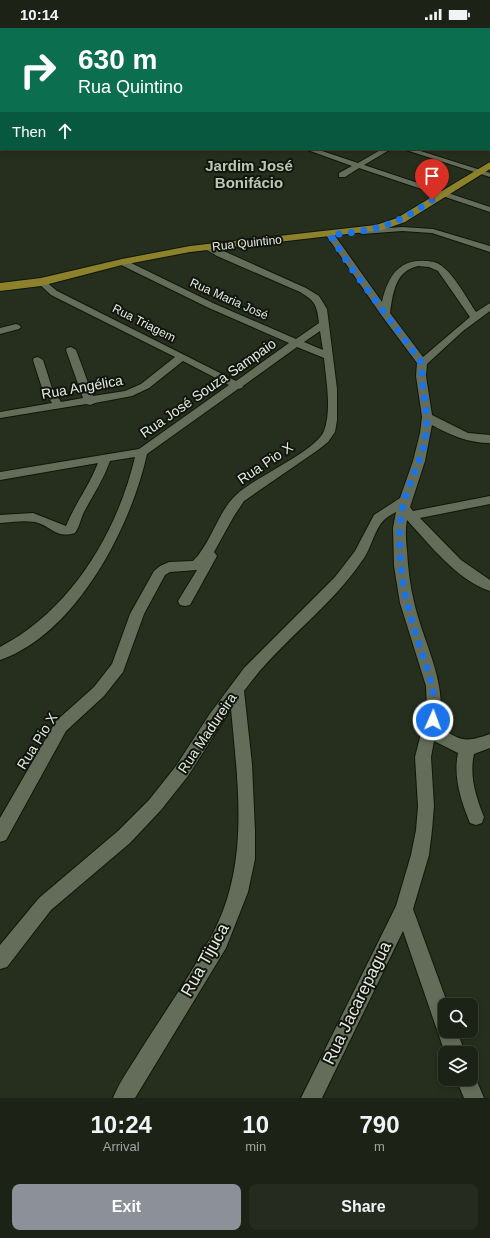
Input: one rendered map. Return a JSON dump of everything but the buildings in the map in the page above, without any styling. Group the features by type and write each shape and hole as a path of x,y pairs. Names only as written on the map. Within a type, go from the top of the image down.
{"main road":[{"path":"362,232 402,220 490,165"},
{"name":"Rua Quintino","path":"2,287 41,282 122,262 168,253 208,247 362,232"}],"street":[{"path":"312,150 490,210"},
{"path":"342,175 385,150"},
{"path":"411,150 490,175"},
{"name":"Rua Quintino","path":"362,232 402,229 433,231 490,249"},
{"path":"330,235 385,314 422,363 475,317 490,306"},
{"name":"Rua Pio X","path":"0,834 61,726 98,693 118,668 127,647 136,617 158,575 171,567 192,566 202,560 230,510 249,490 310,451 328,434 333,409 320,303 310,294 220,254 208,247"},
{"name":"Rua Maria José","path":"122,262 212,306 327,356"},
{"path":"385,314 388,291 394,275 408,266 423,263 436,265 441,269 475,317"},
{"name":"Rua Triagem","path":"41,282 54,293 238,386"},
{"name":"Rua José Souza Sampaio","path":"0,654 22,643 43,628 65,606 85,580 131,497 137,481 142,452 238,386 323,324"},
{"path":"0,331 16,327"},
{"path":"71,350 90,402"},
{"name":"Rua Angélica","path":"0,415 90,402 138,391 182,357"},
{"path":"38,360 47,388 60,406"},
{"name":"Rua Jacarepagua","path":"311,1098 404,909 420,855 424,830 426,806 423,757 425,744 431,730 435,710 432,686 407,603 401,566 399,528 406,508 426,432 427,417 421,376 422,363"},
{"path":"427,417 460,435 476,440 490,439"},
{"path":"0,476 142,452"},
{"path":"0,519 33,517 43,518 62,531 71,530 79,510 97,481 105,459"},
{"path":"406,508 490,500"},
{"path":"406,508 457,562 474,577 490,586"},
{"name":"Rua Madureira","path":"0,960 45,904 124,837 154,805 182,771 236,688 275,644 340,581 360,554 378,518 406,508"},
{"path":"185,601 210,558 212,553 210,545"},
{"name":"Rua Tijuca","path":"123,1098 219,941 239,892 246,859 247,831 244,764 236,688"},
{"path":"431,730 457,747 467,749 476,748 490,741"},
{"path":"467,749 464,760 464,779 476,817"},
{"path":"404,909 438,1006"},
{"path":"469,1086 474,1098"}],"district":[{"name":"Jardim José Bonifácio","path":"249,174"}],"route":[{"path":"432,200 412,214 391,225 362,232 330,235 352,269 422,363 422,387 427,417 426,432 419,461 405,500 399,528 401,566 407,603 432,686 435,710 433,720"}]}
